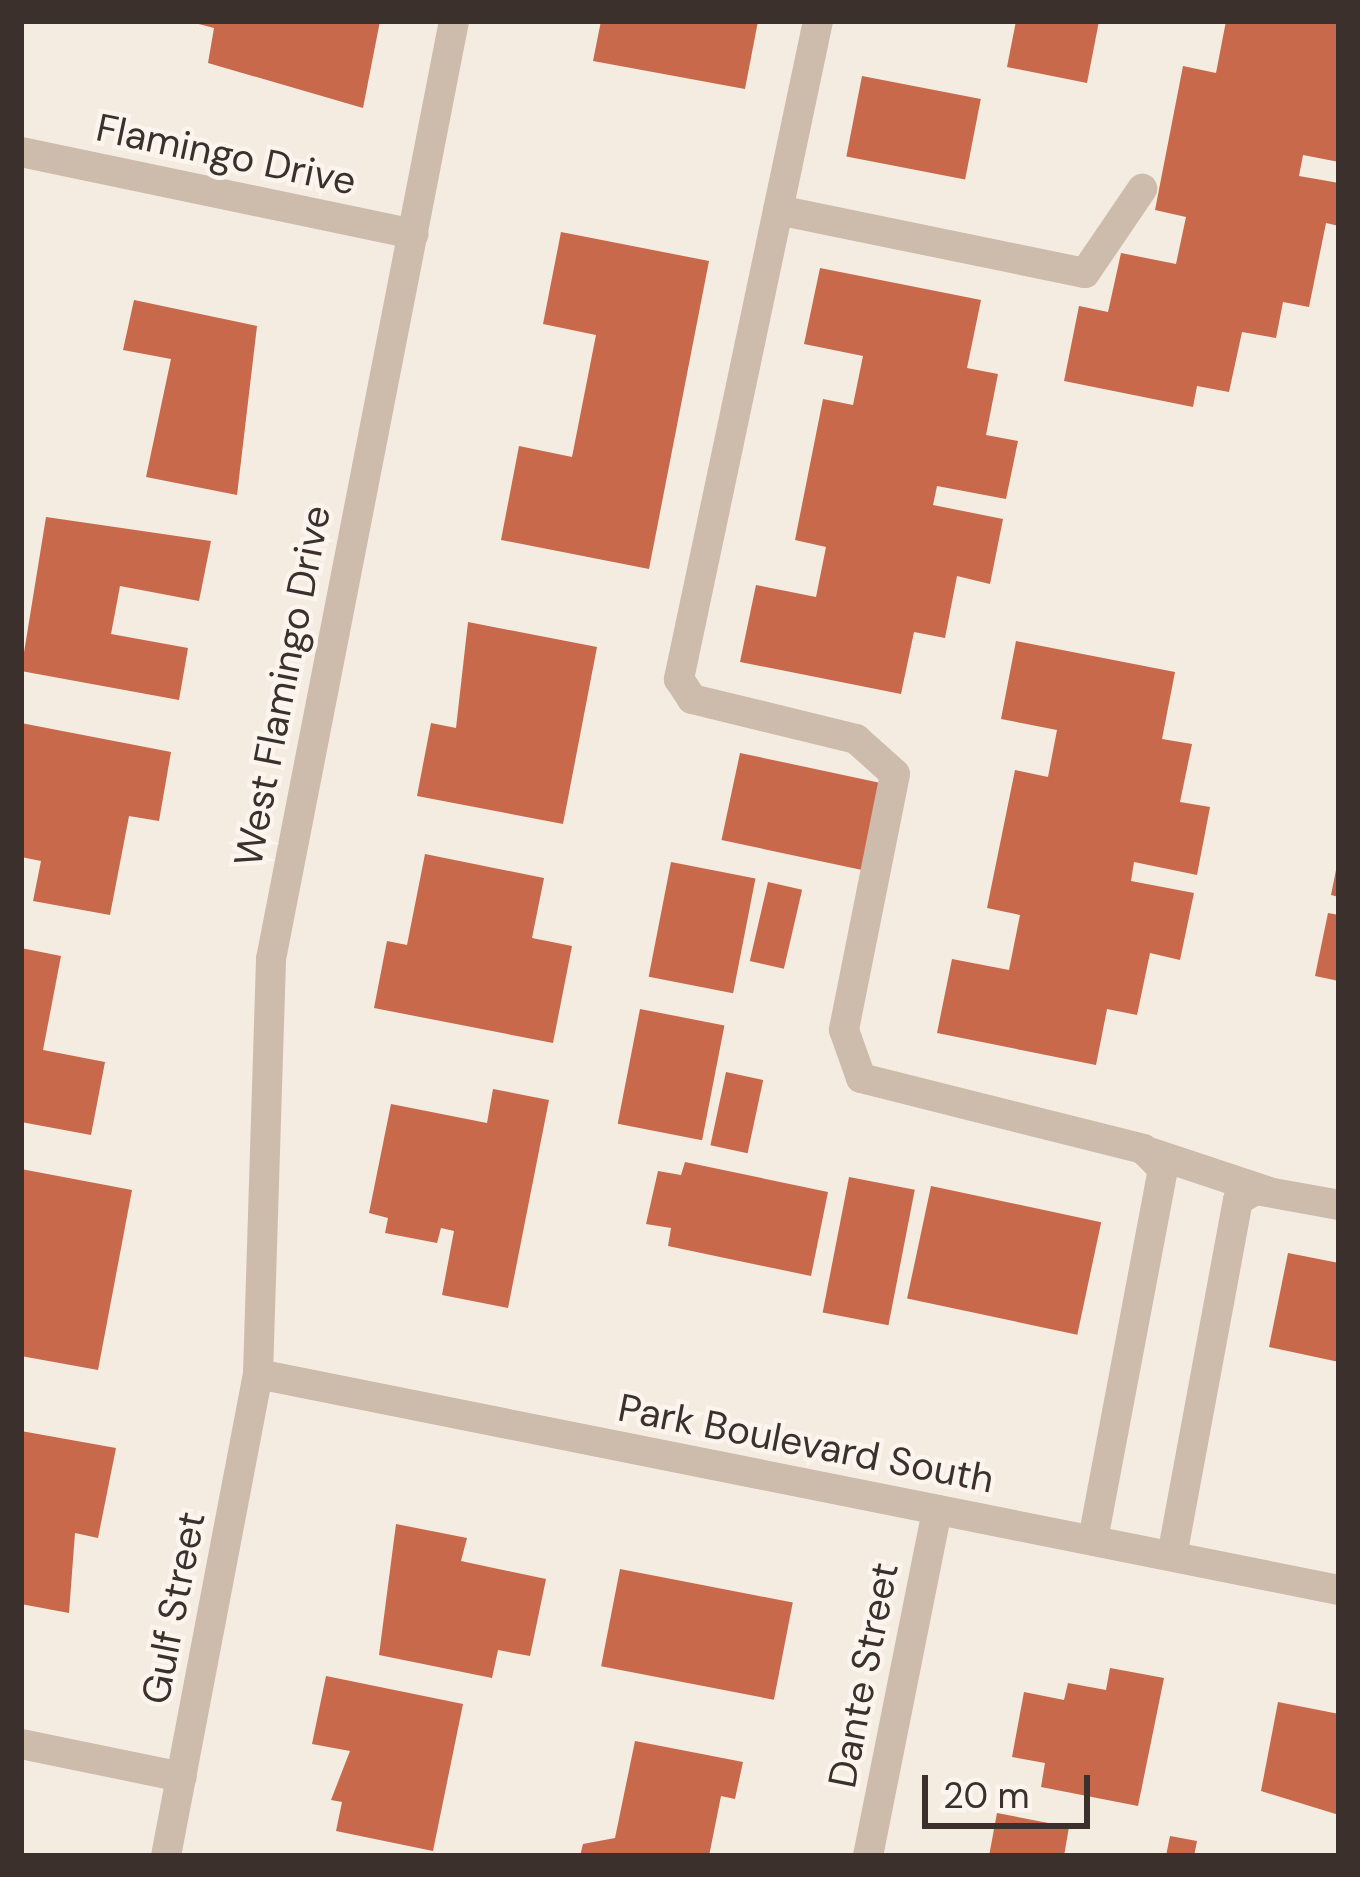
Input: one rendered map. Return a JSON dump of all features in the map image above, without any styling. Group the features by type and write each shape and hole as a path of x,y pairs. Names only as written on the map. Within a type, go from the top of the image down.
{"street":[{"name":"West Flamingo Drive","path":"258,1374 271,959 454,21"},
{"path":"818,21 679,679 692,699 856,739 895,774 844,1030 861,1078 1143,1149 1269,1192 1339,1205"},
{"name":"Flamingo Drive","path":"21,152 415,234"},
{"path":"778,210 1084,273 1142,189"},
{"path":"1093,1540 1163,1180 1143,1149"},
{"path":"1172,1556 1234,1213 1242,1196 1269,1192"},
{"name":"Park Boulevard South","path":"258,1374 1339,1590"},
{"name":"Gulf Street","path":"166,1856 258,1374"},
{"name":"Dante Street","path":"868,1856 937,1510"},
{"path":"21,1744 182,1777"}],"building":[{"path":"187,21 380,21 363,108 208,63 214,28"},
{"path":"601,21 758,21 745,89 593,61"},
{"path":"1016,21 1099,21 1087,83 1007,67"},
{"path":"1226,21 1339,21 1339,162 1303,155 1299,176 1339,183 1339,226 1326,223 1309,307 1283,302 1276,338 1242,332 1229,392 1197,386 1193,407 1064,381 1079,306 1108,312 1121,253 1176,264 1186,217 1155,210 1183,66 1216,73"},
{"path":"862,76 981,99 965,180 846,156"},
{"path":"561,232 709,261 649,569 501,540 519,446 572,457 596,335 543,324"},
{"path":"820,268 981,300 967,368 998,374 986,435 1018,441 1006,499 937,486 933,505 1003,519 990,584 957,576 945,638 914,632 901,694 740,662 756,585 816,597 826,547 795,540 823,399 853,405 863,356 804,344"},
{"path":"134,300 257,326 237,495 146,477 171,359 123,350"},
{"path":"46,517 211,541 199,601 120,586 111,634 188,648 179,700 21,671"},
{"path":"468,622 597,647 563,824 417,796 431,723 456,728"},
{"path":"1016,641 1175,672 1162,739 1192,744 1180,802 1210,807 1197,875 1134,862 1131,881 1194,893 1180,960 1150,953 1137,1015 1107,1009 1096,1065 937,1033 952,959 1009,970 1020,915 987,908 1015,770 1048,777 1057,730 1001,719"},
{"path":"21,723 171,752 159,821 129,816 110,915 33,901 41,861 21,857"},
{"path":"740,753 882,783 863,870 721,840"},
{"path":"425,854 544,878 532,938 572,946 553,1043 374,1008 387,941 407,945"},
{"path":"671,862 755,878 733,993 649,977"},
{"path":"1339,865 1339,897 1331,895"},
{"path":"768,882 802,890 784,969 750,961"},
{"path":"1328,913 1339,915 1339,981 1315,976"},
{"path":"21,948 61,956 43,1050 105,1062 91,1135 21,1122"},
{"path":"640,1009 724,1025 702,1140 618,1124"},
{"path":"726,1072 763,1080 748,1153 710,1145"},
{"path":"493,1089 549,1100 508,1308 442,1295 454,1231 441,1228 437,1243 385,1233 388,1218 369,1213 391,1104 487,1123"},
{"path":"685,1162 828,1192 811,1276 668,1246 671,1228 646,1224 658,1171 681,1175"},
{"path":"21,1169 132,1190 98,1370 21,1356"},
{"path":"849,1177 915,1190 888,1325 823,1312"},
{"path":"931,1186 1101,1222 1077,1335 907,1298"},
{"path":"1288,1253 1339,1263 1339,1362 1269,1347"},
{"path":"21,1431 116,1448 98,1538 75,1533 69,1613 21,1604"},
{"path":"396,1524 467,1538 461,1561 546,1579 530,1656 498,1650 492,1678 379,1655"},
{"path":"620,1569 793,1603 774,1700 601,1666"},
{"path":"1110,1668 1164,1678 1138,1806 1041,1787 1045,1763 1012,1757 1024,1692 1064,1700 1068,1683 1106,1690"},
{"path":"326,1676 463,1704 433,1851 336,1831 342,1802 331,1800 350,1751 312,1744"},
{"path":"1278,1702 1339,1714 1339,1815 1261,1791"},
{"path":"635,1741 743,1762 735,1799 721,1796 709,1856 580,1856 583,1844 615,1838"},
{"path":"997,1813 1069,1827 1064,1856 989,1856"},
{"path":"1170,1836 1197,1841 1194,1856 1166,1856"}]}
